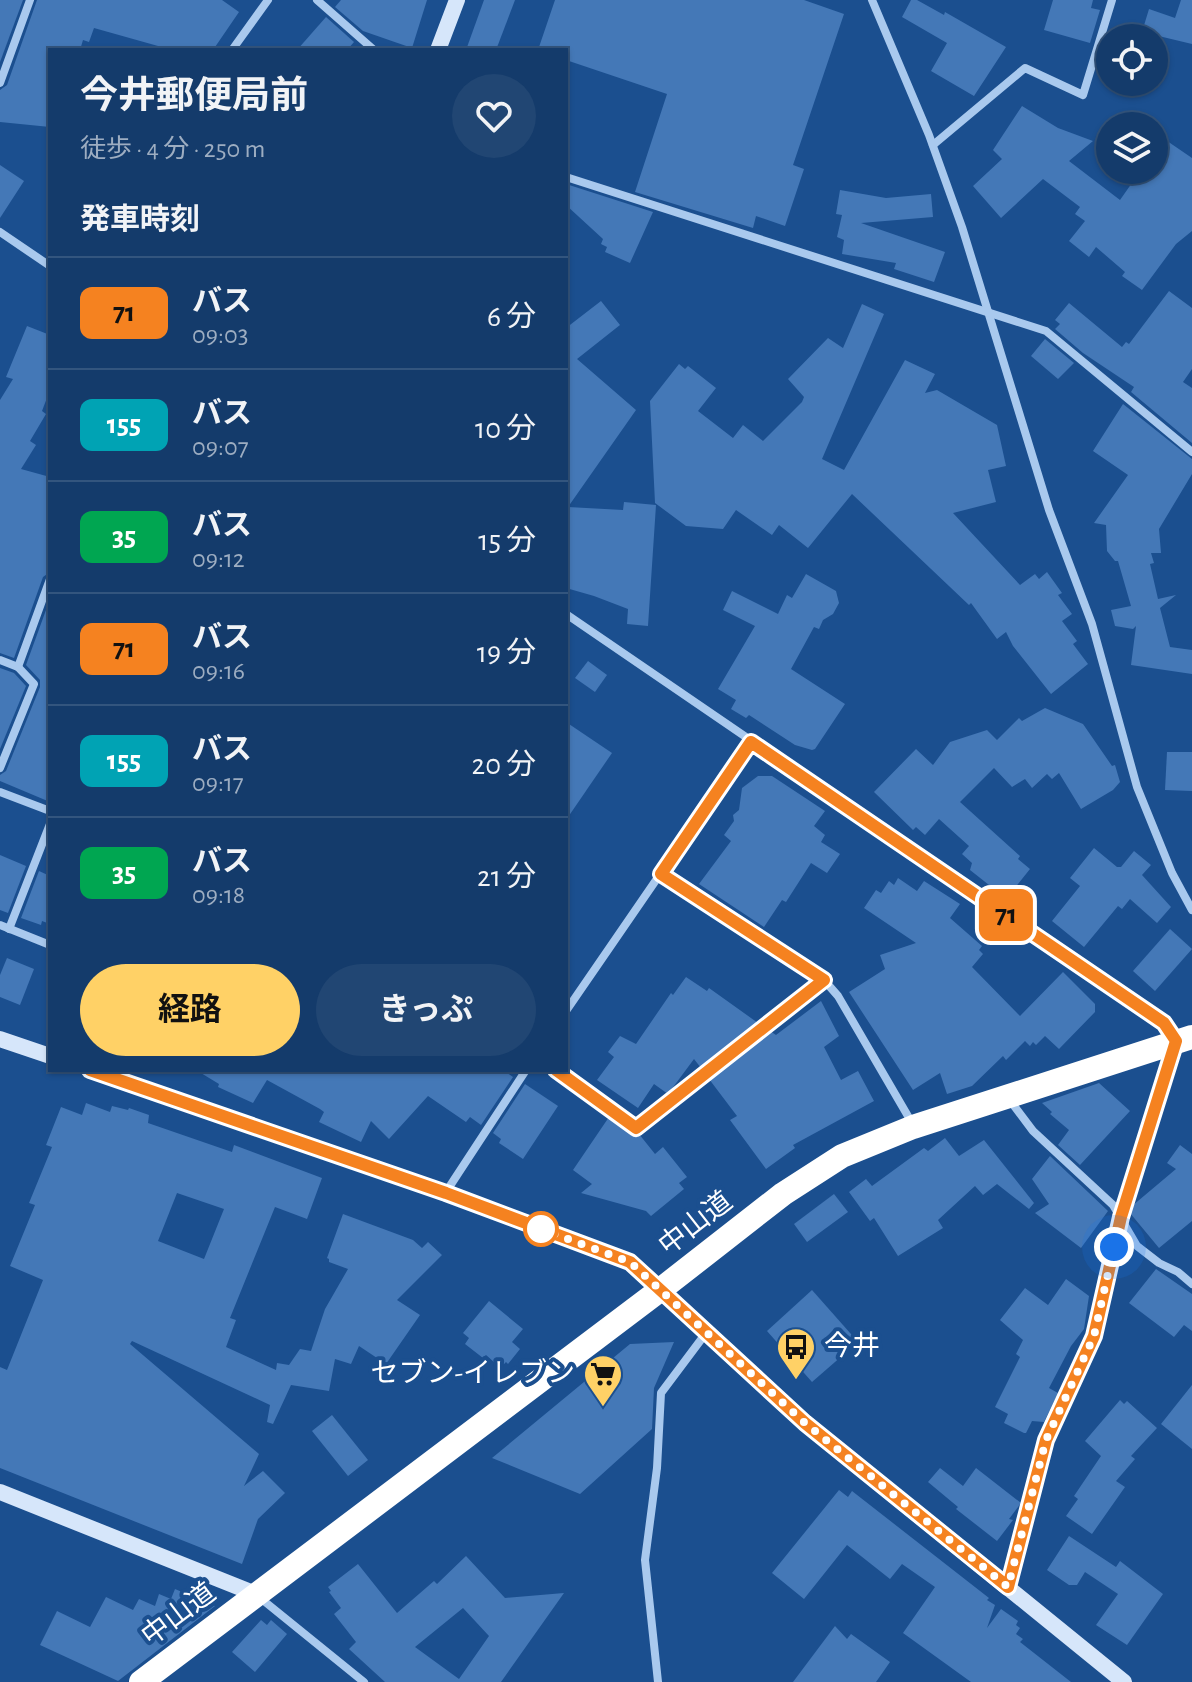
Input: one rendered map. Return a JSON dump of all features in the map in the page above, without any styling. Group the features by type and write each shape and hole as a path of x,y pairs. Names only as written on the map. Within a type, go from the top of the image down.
{"highway":[{"name":"中山道","path":"141,1682 783,1194 842,1156 913,1127 1184,1039"}],"street":[{"path":"0,83 30,0"},
{"path":"233,48 268,0"},
{"path":"317,0 372,48"},
{"path":"439,48 457,0"},
{"path":"872,0 933,145 962,227 1049,510 1092,624 1137,787 1172,873 1192,910"},
{"path":"933,145 1025,68 1083,95 1112,0"},
{"path":"568,178 1046,331 1192,452"},
{"path":"0,232 48,265"},
{"path":"18,667 48,584"},
{"path":"568,615 1184,1039 1121,1217 1094,1336 1046,1440 1008,1587"},
{"path":"0,660 18,667 34,684 0,768"},
{"path":"568,1008 751,742"},
{"path":"0,792 48,810"},
{"path":"48,828 4,927 48,944"},
{"path":"661,874 824,980 838,996 913,1127"},
{"path":"559,1072 636,1128 824,980"},
{"path":"0,1039 48,1055"},
{"path":"96,1072 446,1193 630,1262 805,1423 1124,1682"},
{"path":"446,1193 525,1072"},
{"path":"1007,1096 1033,1131 1096,1188 1121,1217 1137,1246 1192,1284"},
{"path":"658,1682 645,1560 657,1468 661,1393 707,1333"},
{"path":"0,1492 256,1594 364,1682"}],"building":[{"path":"0,0 23,0 0,62"},
{"path":"37,0 222,0 239,12 214,48 157,48 94,28 89,42 83,40 81,48 48,48 48,127 0,122 0,90 7,85"},
{"path":"341,0 427,0 412,48 363,31 335,7"},
{"path":"484,0 515,0 497,48 467,48"},
{"path":"555,0 804,0 844,14 793,165 804,169 785,226 756,216 753,228 635,192 667,94 568,61 568,48 539,48"},
{"path":"911,0 917,0 944,15 945,12 1006,47 974,96 931,71 947,43 902,17"},
{"path":"1053,0 1093,0 1091,8 1100,10 1090,43 1044,30"},
{"path":"1181,0 1192,0 1192,44 1168,38 1168,24 1144,24 1149,9 1175,18"},
{"path":"326,17 354,42 349,48 299,48"},
{"path":"1022,106 1058,128 1093,141 1069,161 1120,200 1131,184 1168,184 1168,142 1192,158 1192,231 1176,244 1142,290 1122,276 1125,272 1096,247 1089,257 1069,241 1085,221 1075,214 1080,207 1043,179 1001,218 973,186 1002,159 993,150"},
{"path":"0,165 24,181 0,218"},
{"path":"568,185 653,212 630,263 605,252 607,247 601,244 603,239 568,207"},
{"path":"840,190 886,198 931,194 933,217 861,223 945,252 934,282 894,269 896,263 842,254 844,240 837,237 842,215 836,214"},
{"path":"1169,291 1192,308 1192,369 1183,382 1192,388 1192,443 1131,392 1134,387 1083,353 1055,329 1060,324 1055,320 1069,303 1122,347 1126,342 1129,344"},
{"path":"601,301 620,325 577,359 636,410 568,507 568,326"},
{"path":"862,304 884,314 822,459 844,470 905,360 935,374 925,393 937,390 997,425 1006,466 988,470 996,502 953,513 1020,585 1035,574 1039,579 1047,572 1062,593 1058,595 1072,614 1062,621 1077,641 1073,644 1088,664 1051,694 1013,646 1006,632 997,639 971,603 969,605 852,494 808,548 779,525 772,535 736,510 723,529 686,526 655,503 650,401 679,364 685,369 688,366 716,388 698,411 733,438 743,425 763,441 802,402 804,397 788,379 828,338 843,348"},
{"path":"27,326 48,334 48,395 42,411 46,414 30,441 36,445 21,469 48,476 48,573 43,577 14,658 0,653 0,400 13,379 6,377"},
{"path":"1045,339 1074,363 1058,379 1031,356"},
{"path":"1123,404 1192,459 1192,474 1159,529 1161,553 1151,553 1154,563 1150,564 1158,599 1176,595 1160,608 1170,647 1192,650 1192,674 1131,665 1136,626 1133,629 1115,626 1111,610 1131,606 1118,561 1107,551 1106,525 1094,523 1128,475 1093,451"},
{"path":"624,502 656,505 648,626 627,624 628,609 568,589 568,507 623,510"},
{"path":"806,574 836,591 839,603 819,629 814,627 791,669 845,704 812,750 795,745 749,715 746,718 731,709 736,700 718,689 755,626 723,610 732,591 778,614 787,595 792,598"},
{"path":"48,604 48,801 0,781 40,687 40,680 26,665"},
{"path":"588,661 607,675 595,692 575,678"},
{"path":"0,668 14,673 26,686 0,749"},
{"path":"1045,708 1083,724 1112,766 1115,765 1120,782 1113,790 1081,809 1059,773 1052,779 1047,774 1032,788 1025,779 1012,787 994,768 960,802 1020,856 1018,859 1030,869 1014,889 1011,887 1003,896 970,870 972,863 962,854 969,846 939,819 925,835 916,827 913,830 874,792 916,749 933,765 950,742 987,730 997,740 1019,718 1022,721"},
{"path":"568,723 612,753 568,817"},
{"path":"1167,752 1192,752 1192,791 1165,790"},
{"path":"758,776 772,776 825,811 814,826 825,835 821,842 840,854 827,873 811,863 786,902 782,900 764,927 699,884 731,841 724,835 734,821 733,815 739,810 742,788"},
{"path":"1094,848 1117,867 1121,867 1134,851 1151,865 1142,875 1171,907 1157,923 1130,899 1122,909 1118,906 1084,947 1052,921 1080,886 1070,878"},
{"path":"0,855 26,866 8,913 0,910"},
{"path":"39,871 48,875 48,923 42,921 41,925 21,918"},
{"path":"898,878 917,891 924,881 960,904 950,918 982,946 979,950 983,954 972,967 1020,1016 1063,972 1095,1004 1095,1012 1059,1049 1045,1036 1036,1045 1033,1042 1030,1046 1025,1041 1006,1060 1003,1056 972,1086 947,1094 940,1073 913,1090 849,992 885,969 880,955 916,943 864,908 876,890 881,893 889,881 894,885"},
{"path":"1170,929 1192,949 1155,991 1133,971"},
{"path":"7,958 34,969 20,1005 0,997 0,975"},
{"path":"686,977 707,991 709,988 758,1023 701,1068 694,1059 668,1094 654,1084 638,1108 597,1080 614,1057 608,1052 620,1036 636,1044 671,993 673,995"},
{"path":"821,1001 839,1036 824,1047 841,1080 858,1071 874,1101 793,1145 795,1148 766,1169 730,1120 737,1116 709,1079 770,1031 776,1035"},
{"path":"199,1072 506,1072 513,1077 481,1125 470,1117 466,1122 428,1096 389,1139 371,1121 361,1142 319,1122 324,1112 267,1080 253,1103 218,1087 219,1084"},
{"path":"1099,1083 1130,1111 1080,1165 1058,1145 1069,1130 1042,1103"},
{"path":"525,1084 558,1106 523,1159 499,1143 501,1139 493,1133"},
{"path":"86,1103 110,1112 112,1106 129,1108 149,1115 148,1123 232,1152 234,1145 322,1178 307,1219 275,1207 230,1318 236,1320 226,1347 276,1370 277,1363 289,1365 300,1349 311,1351 325,1309 348,1269 329,1262 327,1258 343,1214 413,1240 422,1248 428,1242 442,1255 397,1300 420,1315 386,1364 359,1346 351,1364 335,1359 329,1391 291,1385 273,1424 267,1422 270,1405 132,1341 130,1344 259,1454 244,1486 263,1471 285,1493 258,1519 242,1564 0,1468 0,1367 7,1370 43,1280 10,1266 35,1205 29,1203 52,1147 46,1145 61,1107 82,1115","holes":["177,1193 224,1209 204,1259 158,1241"]},
{"path":"609,1117 632,1134 639,1134 655,1154 663,1147 687,1177 679,1183 684,1189 651,1216 646,1211 581,1193 592,1184 573,1170"},
{"path":"945,1138 959,1156 984,1140 1034,1203 1029,1209 997,1184 983,1195 975,1186 938,1220 943,1228 898,1256 874,1218 870,1221 849,1192 866,1179 872,1186 924,1148 928,1151"},
{"path":"1180,1145 1192,1154 1192,1221 1159,1248 1130,1213 1132,1206 1176,1169 1167,1163"},
{"path":"1050,1156 1108,1211 1081,1248 1035,1213 1049,1204 1032,1179"},
{"path":"834,1194 848,1212 807,1242 794,1224"},
{"path":"1156,1269 1192,1294 1192,1331 1184,1325 1174,1337 1129,1303"},
{"path":"1066,1279 1089,1296 1084,1329 1071,1346 1049,1388 1058,1393 1044,1422 1032,1421 1024,1433 1004,1423 1008,1414 995,1407 1020,1357 1016,1354 1023,1340 1000,1320 1025,1288 1048,1305"},
{"path":"812,1290 858,1342 812,1382 767,1331"},
{"path":"489,1301 523,1329 512,1342 520,1349 508,1364 503,1365 498,1360 495,1363 486,1355 483,1358 465,1344 469,1338 463,1333"},
{"name":"セブン-イレブン","path":"674,1342 654,1388 652,1429 580,1494 492,1458 630,1344"},
{"path":"1192,1385 1192,1449 1161,1424"},
{"path":"1120,1400 1124,1404 1127,1401 1157,1428 1131,1456 1135,1459 1116,1481 1125,1487 1092,1534 1066,1516 1078,1499 1074,1496 1101,1456 1085,1441"},
{"path":"332,1415 368,1460 348,1476 312,1431"},
{"path":"940,1468 963,1486 976,1468 1021,1503 997,1541 928,1482"},
{"path":"839,1490 848,1497 852,1491 989,1598 987,1600 995,1605 987,1628 1001,1609 1018,1621 1016,1625 1020,1628 1016,1634 1023,1639 1020,1642 1071,1682 971,1682 903,1633 935,1587 902,1564 890,1579 847,1545 804,1599 772,1573"},
{"path":"1069,1536 1116,1567 1120,1561 1163,1594 1127,1645 1096,1625 1118,1594 1085,1572 1077,1585 1069,1585 1047,1570"},
{"path":"466,1556 505,1598 564,1593 501,1682 385,1682 349,1649 356,1642 334,1614 341,1608 328,1587 358,1564 397,1613 434,1581 437,1584","holes":["463,1608 489,1636 459,1679 415,1647"]},
{"path":"175,1589 215,1606 118,1681 40,1645 57,1611 90,1627 106,1597 133,1610 139,1599 155,1606 159,1594 171,1599"},
{"path":"261,1620 267,1625 271,1620 287,1634 255,1672 232,1652"},
{"path":"835,1626 847,1639 851,1634 890,1662 876,1682 793,1682"}],"bus line":[{"name":"71","path":"96,1072 446,1193 630,1262 805,1423 1008,1587 1046,1440 1094,1336 1121,1217 1176,1041 1164,1023 751,742 661,874 824,980 636,1128 559,1072"}],"place":[{"name":"今井","path":"796,1381"},
{"name":"セブン-イレブン","path":"603,1408"}],"route":[{"path":"541,1229 630,1262 805,1423 1008,1587 1046,1440 1094,1336 1114,1247"}]}
